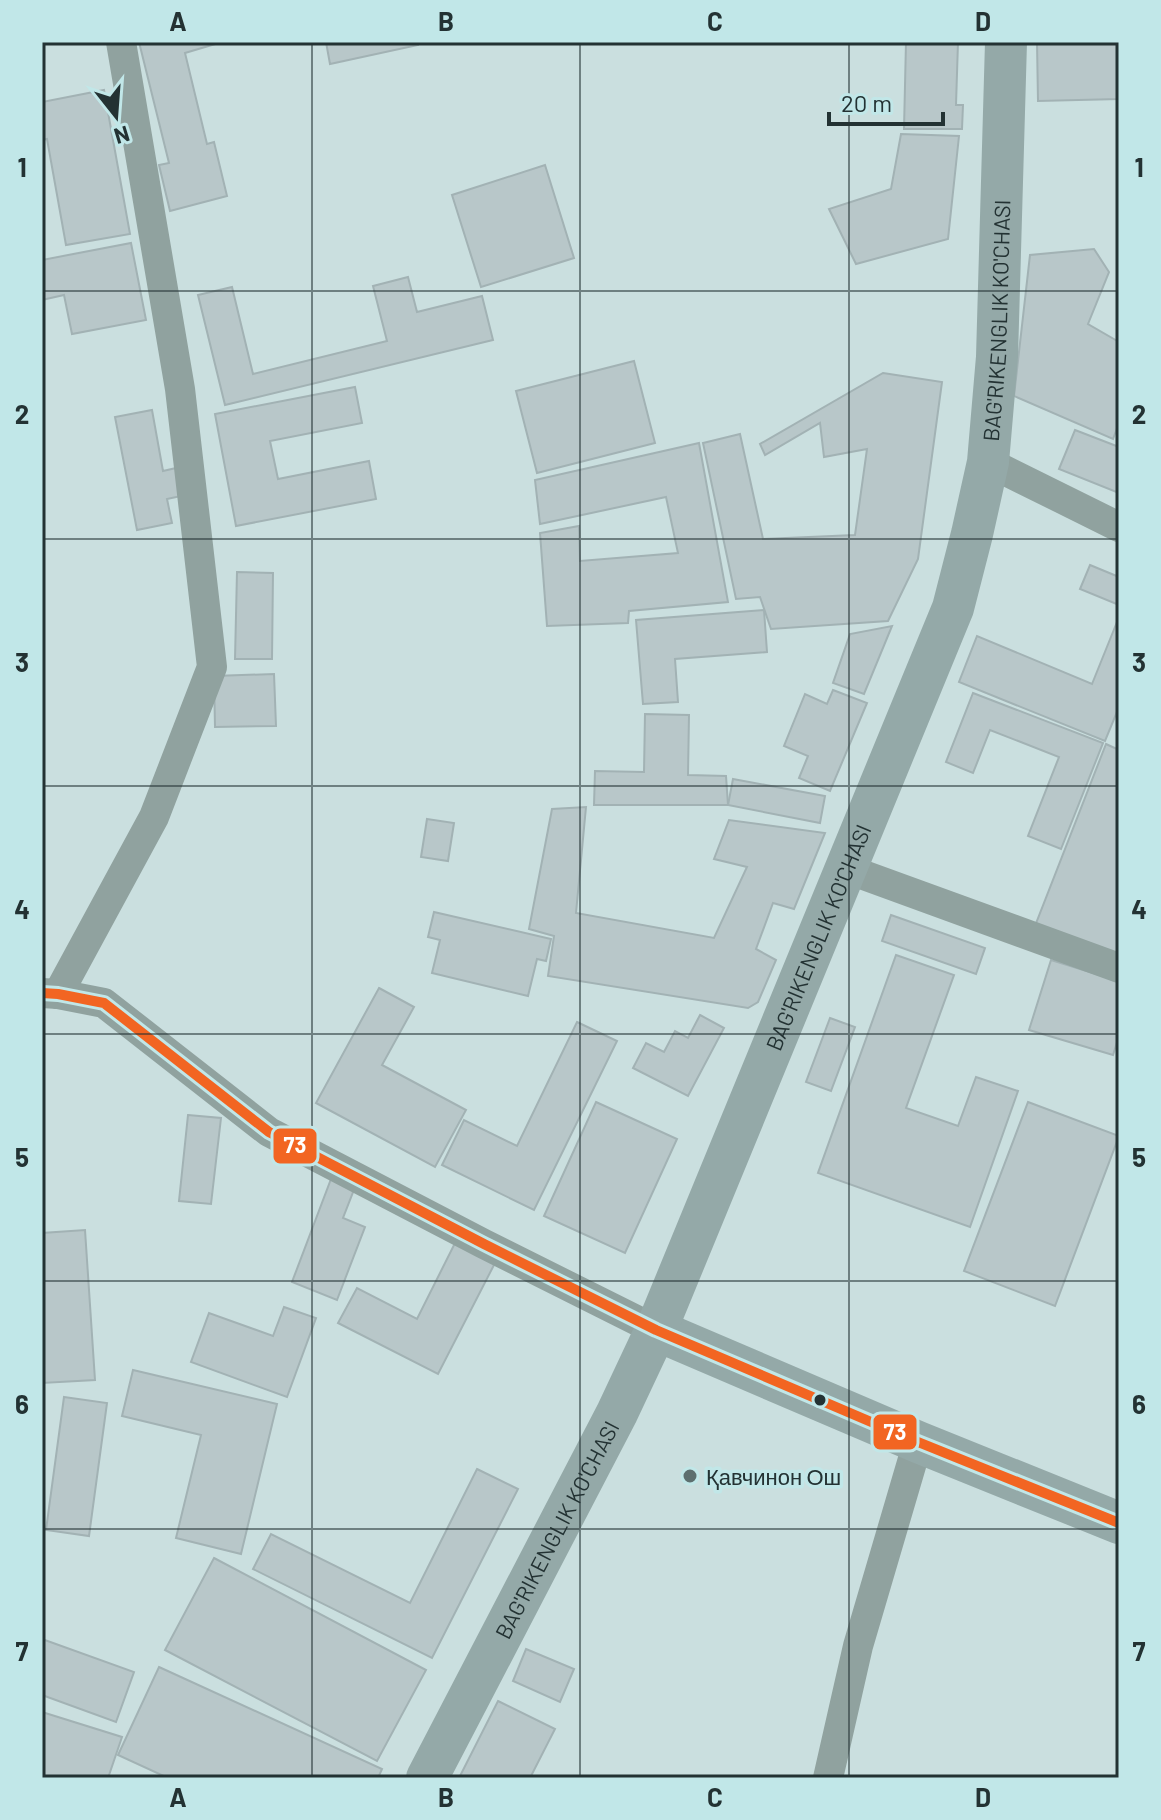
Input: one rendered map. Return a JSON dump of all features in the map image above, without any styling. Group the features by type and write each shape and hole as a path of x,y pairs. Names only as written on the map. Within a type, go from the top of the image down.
{"main road":[{"name":"BAG'RIKENGLIK KO'CHASI","path":"427,1778 656,1330 953,608 988,462 997,357 1006,42"},
{"path":"656,1330 918,1442 1119,1523"}],"street":[{"path":"121,42 180,389 212,667 154,817 50,993 104,1003 269,1132 656,1330"},
{"path":"988,462 1119,527"},
{"path":"847,869 1119,968"},
{"path":"828,1778 858,1646 918,1442"}],"building":[{"path":"139,42 222,42 185,53 207,144 214,142 227,196 170,211 159,165 169,163"},
{"path":"326,42 418,42 418,45 330,64"},
{"path":"906,42 958,42 956,105 963,105 962,129 904,129"},
{"path":"1037,42 1119,42 1119,99 1038,101"},
{"path":"104,90 130,234 66,245 47,139 42,140 42,102"},
{"path":"901,134 959,136 948,239 856,264 829,209 891,189"},
{"path":"545,165 574,258 481,287 452,195"},
{"path":"131,243 146,320 72,334 64,295 42,300 42,260"},
{"path":"1094,249 1109,272 1088,324 1119,342 1119,423 1113,439 1014,396 1030,255"},
{"path":"408,277 417,312 482,296 493,340 225,405 198,295 232,287 253,374 387,341 373,286"},
{"path":"634,361 655,443 537,473 516,391"},
{"path":"883,373 942,382 918,559 888,621 771,629 760,597 736,599 703,443 740,434 763,539 855,535 867,449 824,457 820,423 765,455 760,444"},
{"path":"355,387 362,423 270,441 278,479 369,461 376,499 236,526 215,414"},
{"path":"152,410 163,471 176,468 181,496 167,499 172,523 137,530 115,417"},
{"path":"1075,430 1119,447 1119,493 1059,469"},
{"path":"699,443 728,602 629,611 628,623 547,626 540,533 579,526 580,561 678,553 666,497 540,524 535,480"},
{"path":"1090,565 1119,577 1119,605 1080,589"},
{"path":"237,572 273,573 272,659 235,659"},
{"path":"764,610 767,652 675,659 678,702 643,704 636,620"},
{"path":"1119,617 1119,707 1105,741 959,682 977,636 1092,684"},
{"path":"892,626 864,694 833,683 850,634"},
{"path":"274,674 276,726 215,727 214,676"},
{"path":"833,690 867,703 830,791 799,778 808,756 784,746 805,694 827,704"},
{"path":"973,693 1103,743 1061,849 1028,836 1059,757 990,730 973,773 946,762"},
{"path":"645,714 689,715 688,775 726,776 728,805 594,805 595,771 644,772"},
{"path":"1106,744 1119,750 1119,958 1035,926"},
{"path":"733,779 825,796 820,823 728,805"},
{"path":"586,807 576,913 714,938 747,867 714,859 729,820 825,833 794,909 773,903 756,949 776,960 758,1002 748,1008 548,976 554,936 529,929 552,809"},
{"path":"427,819 454,823 448,861 421,857"},
{"path":"434,912 551,939 546,961 537,959 528,996 432,973 440,940 428,937"},
{"path":"891,915 985,948 976,974 882,941"},
{"path":"896,955 954,975 906,1108 958,1126 976,1077 1018,1091 970,1227 818,1173"},
{"path":"1051,960 1119,981 1119,1036 1113,1055 1029,1030"},
{"path":"379,988 414,1007 382,1065 466,1110 435,1167 316,1103"},
{"path":"700,1015 724,1028 688,1096 633,1068 646,1043 664,1052 675,1031 688,1038"},
{"path":"830,1018 855,1027 831,1091 806,1082"},
{"path":"577,1022 617,1041 534,1210 442,1165 464,1120 517,1146"},
{"path":"596,1102 677,1139 625,1253 544,1216"},
{"path":"1028,1102 1119,1136 1055,1306 964,1271"},
{"path":"188,1115 221,1118 211,1204 179,1201"},
{"path":"331,1179 355,1187 343,1218 365,1227 337,1300 292,1282"},
{"path":"85,1230 95,1380 42,1383 42,1233"},
{"path":"455,1243 495,1263 438,1374 338,1323 357,1288 417,1319"},
{"path":"284,1307 316,1318 287,1397 191,1362 209,1313 273,1336"},
{"path":"133,1370 277,1404 241,1554 176,1538 201,1435 122,1416"},
{"path":"64,1397 107,1403 89,1536 46,1530"},
{"path":"477,1469 518,1489 432,1658 253,1569 271,1534 410,1603"},
{"path":"214,1558 426,1670 377,1761 165,1650"},
{"path":"42,1639 134,1672 116,1722 42,1695"},
{"path":"526,1649 574,1669 560,1702 513,1681"},
{"path":"159,1667 382,1769 378,1778 168,1778 118,1755"},
{"path":"498,1701 555,1729 530,1778 459,1778"},
{"path":"42,1712 122,1737 108,1778 42,1776"}],"transit line":[{"name":"73","path":"42,993 104,1003 269,1132 656,1330 918,1442 1119,1523"}],"place":[{"name":"Қавчинон Ош","path":"690,1476"}]}
